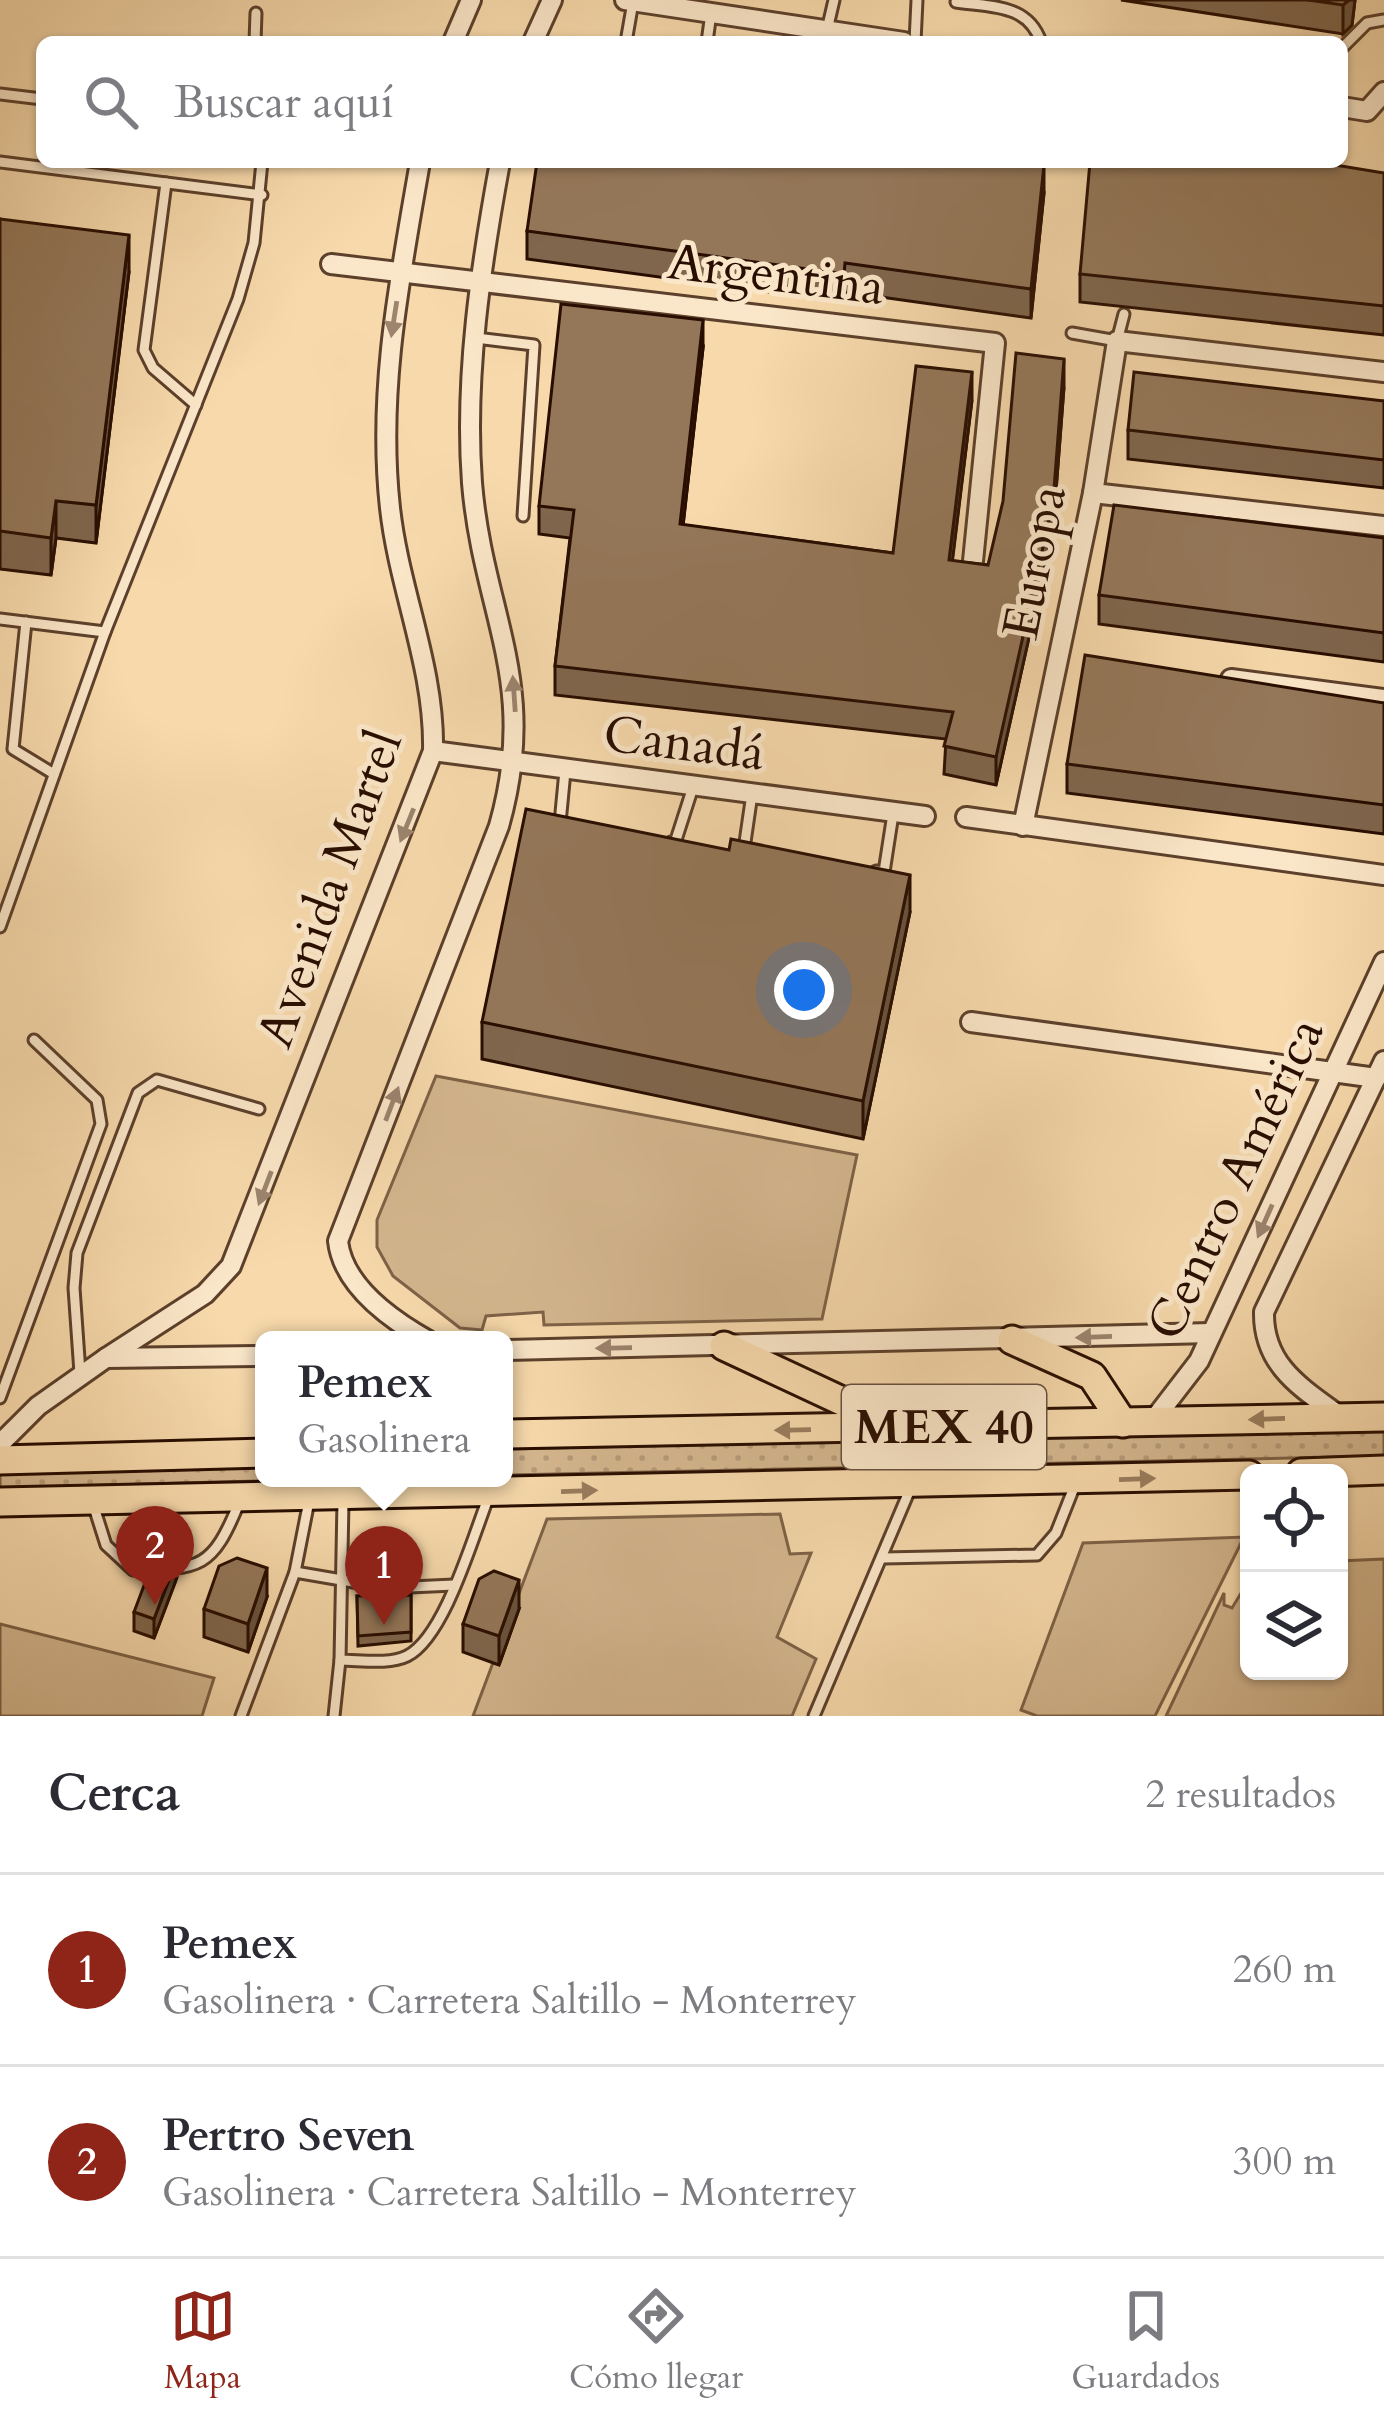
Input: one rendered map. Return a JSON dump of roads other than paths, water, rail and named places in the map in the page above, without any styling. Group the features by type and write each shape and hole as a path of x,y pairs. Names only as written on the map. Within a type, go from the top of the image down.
{"main road":[{"path":"1012,1340 1092,1376 1137,1423"},
{"path":"724,1346 901,1429"},
{"name":"MEX 40","path":"513,1434 1384,1417"},
{"path":"0,1444 255,1438"},
{"path":"0,1460 255,1453"},
{"path":"1348,1471 1384,1470"},
{"name":"MEX 40","path":"0,1502 1240,1475"}],"street":[{"path":"456,36 471,0"},
{"path":"536,36 552,0"},
{"path":"628,1 686,4 790,33 827,30 851,36"},
{"path":"1375,112 1384,92"},
{"name":"Avenida Martel","path":"0,1444 80,1373 205,1294 231,1266 433,751 428,683 403,588 385,452 388,354 419,168"},
{"path":"416,1331 357,1285 340,1256 340,1226 499,826 513,765 514,686 472,488 476,338 499,168"},
{"name":"Argentina","path":"331,264 995,344 974,561"},
{"path":"1118,341 1384,372"},
{"name":"Europa","path":"1024,826 1093,493 1118,341"},
{"path":"1093,493 1384,526"},
{"path":"1060,657 1083,660"},
{"path":"1198,675 1384,699"},
{"name":"Canadá","path":"433,751 925,816"},
{"path":"966,817 1384,875"},
{"name":"Centro América","path":"1137,1423 1187,1380 1384,962"},
{"path":"970,1022 1333,1069 1380,1069"},
{"name":"Centro América","path":"1341,1417 1274,1360 1266,1346 1264,1312 1380,1069"},
{"path":"513,1350 1211,1333"},
{"path":"106,1358 255,1356"}],"lane":[{"path":"827,30 834,0"},
{"path":"915,36 917,0"},
{"path":"626,36 628,1"},
{"path":"956,2 1021,12 1035,23 1039,36"},
{"path":"255,36 256,13"},
{"path":"708,36 711,13"},
{"path":"1348,42 1367,23 1384,20"},
{"path":"0,94 36,98"},
{"path":"0,162 36,164"},
{"path":"67,168 262,195"},
{"path":"0,927 105,632 238,299 262,195 262,168"},
{"path":"166,183 144,350 153,368 196,405"},
{"name":"Europa","path":"1118,341 1124,314"},
{"path":"1072,333 1118,341"},
{"path":"476,338 534,345 523,516"},
{"path":"0,619 105,632"},
{"path":"26,622 13,749 54,775"},
{"path":"565,771 557,822 580,826"},
{"path":"652,839 675,843 693,787"},
{"path":"752,794 744,852 767,855"},
{"path":"861,869 884,872 893,812"},
{"path":"0,1398 101,1124 97,1100 34,1040"},
{"path":"80,1373 74,1288 77,1252 138,1093 158,1081 259,1109"},
{"path":"0,1353 17,1356"},
{"path":"883,1558 1037,1555 1056,1533 1076,1481"},
{"path":"814,1716 913,1482"},
{"path":"340,1660 410,1655 428,1635 454,1586 489,1494"},
{"path":"91,1499 112,1554 133,1570 151,1570 187,1569 208,1559 221,1546 242,1496"},
{"path":"242,1716 295,1572 310,1496"},
{"path":"334,1716 344,1581 343,1496"},
{"path":"295,1572 388,1588 454,1586"}],"place":[{"name":"Pertro Seven","path":"155,1605"},
{"name":"Pemex","path":"384,1625"}]}
